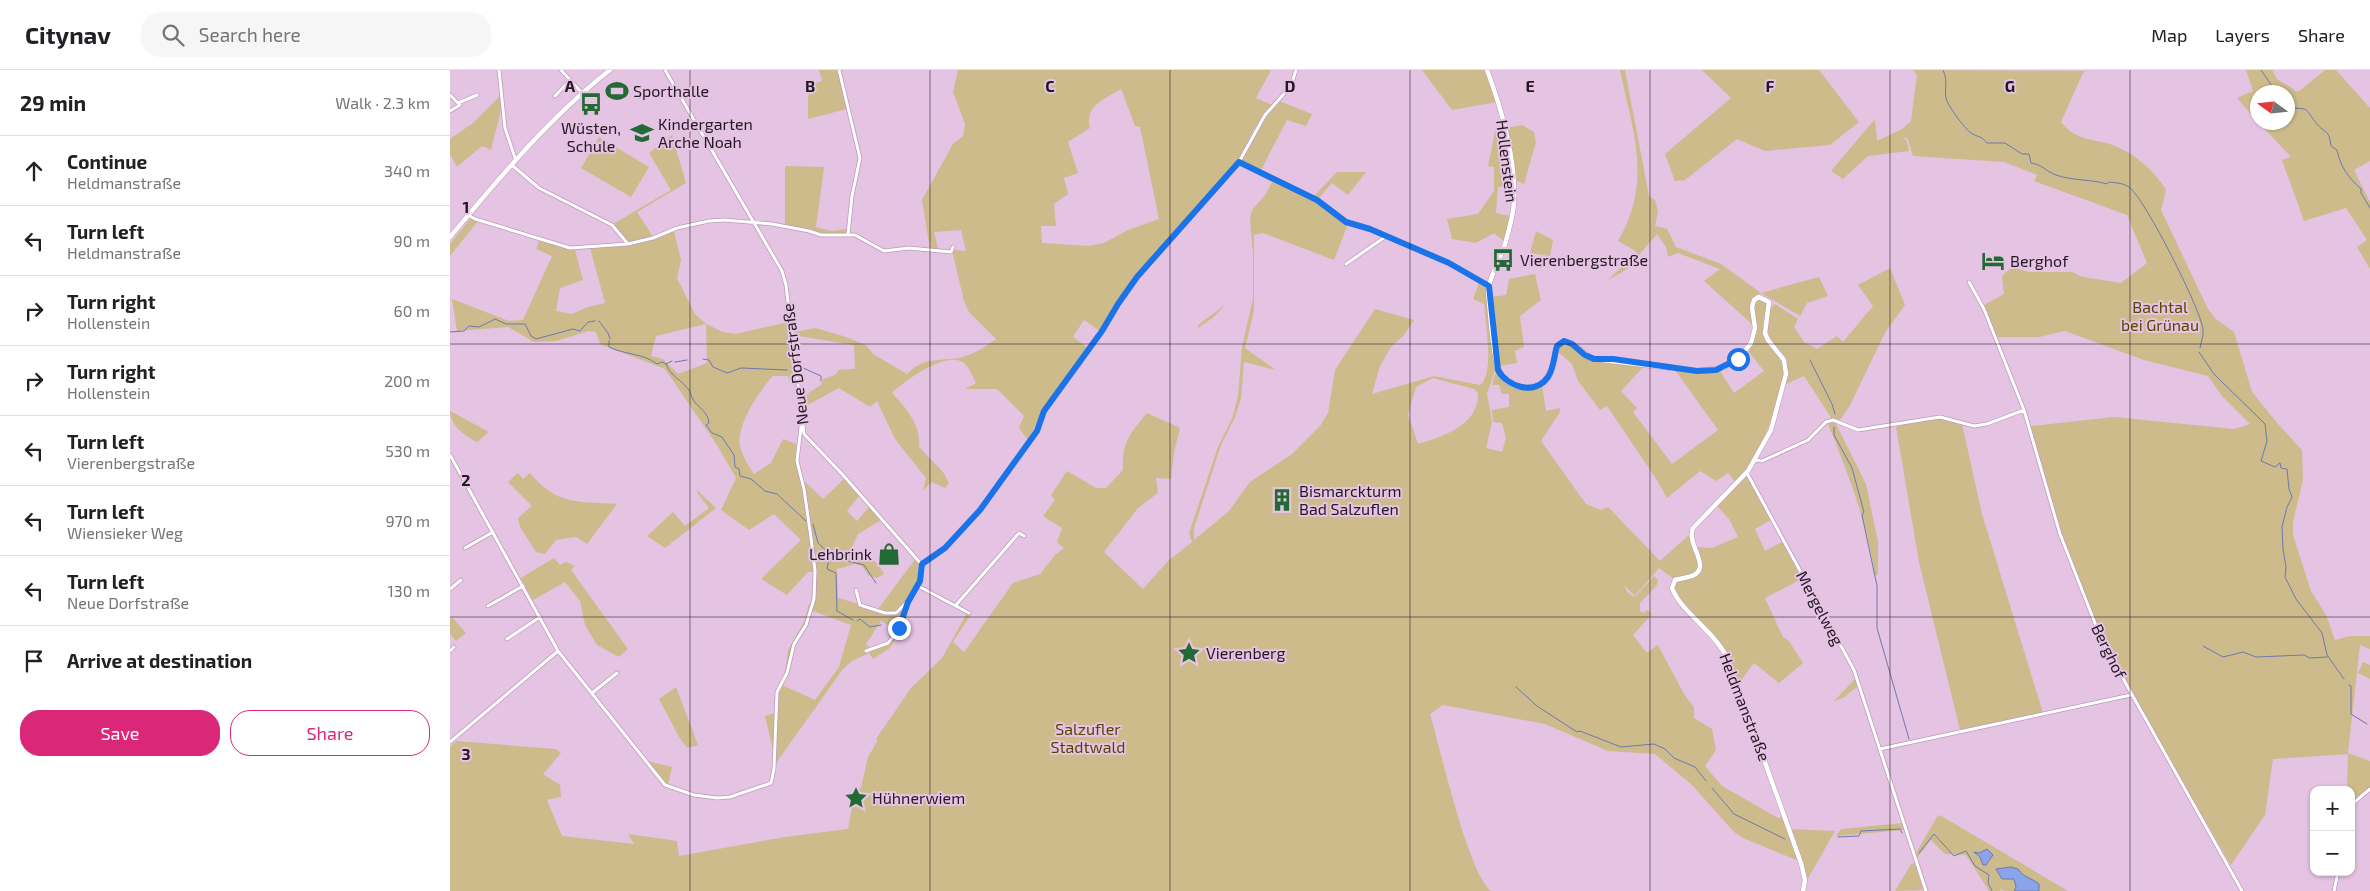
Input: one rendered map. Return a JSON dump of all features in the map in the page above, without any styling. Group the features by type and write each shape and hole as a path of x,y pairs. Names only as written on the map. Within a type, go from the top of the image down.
{"main road":[{"path":"450,237 516,161 582,93 610,70"},
{"name":"Hollenstein","path":"1487,70 1499,102 1505,129 1515,198 1506,246 1489,286 1497,364 1507,382 1519,387 1537,385 1547,378"},
{"name":"Heldmanstraße","path":"1547,378 1552,369 1557,346 1564,341 1572,344 1585,355 1594,359 1613,359 1697,371 1723,368 1738,359 1751,343 1755,328 1752,307 1754,300 1759,297 1765,298 1770,307 1765,328 1766,337 1784,360 1786,374 1783,393 1771,430 1756,460 1747,473 1693,528 1690,534 1691,541 1700,561 1700,568 1693,576 1675,580 1672,588 1682,604 1722,647 1729,662 1801,863 1805,880 1802,891"}],"street":[{"path":"499,70 506,128 516,161"},
{"path":"561,70 582,93"},
{"name":"Neue Dorfstraße","path":"665,70 782,271 786,285 801,428 804,434 922,564"},
{"path":"839,70 860,158 852,196 848,234"},
{"path":"866,651 884,645 894,636 899,628 908,602 918,586 922,575 922,564 945,548 980,510 1037,431 1044,411 1102,331 1137,277 1239,162 1265,115 1291,86 1296,70"},
{"path":"555,96 570,80"},
{"path":"450,95 458,103"},
{"path":"458,103 477,95"},
{"path":"450,111 460,105 458,103"},
{"path":"1239,162 1317,200 1346,222 1386,236 1449,263 1489,286"},
{"path":"513,166 539,188 612,224 628,244"},
{"path":"468,215 475,219 570,248 628,244 709,221 754,223 809,231 821,235 848,234 860,236 874,247 884,251 909,248 951,252 953,247"},
{"path":"1346,264 1386,236"},
{"name":"Berghof","path":"1969,282 1984,309 2024,410 2060,534 2102,641 2242,891"},
{"path":"1756,460 1762,461 1808,440 1826,422 1833,420 1858,430 1940,417 1974,426 1987,424 2024,410"},
{"path":"450,455 558,651 665,785 694,795 718,798 730,797 772,784 777,692 787,673 794,644 806,625 814,599 815,571 811,538 804,489 797,461 801,428"},
{"name":"Mergelweg","path":"1747,473 1854,670 1926,891"},
{"path":"465,548 493,532"},
{"path":"956,605 1019,533 1024,536"},
{"path":"450,589 461,580"},
{"path":"488,606 523,586"},
{"path":"918,586 969,613"},
{"path":"856,590 860,605 885,613 896,613 908,602"},
{"path":"507,639 540,617"},
{"path":"450,651 454,647"},
{"path":"450,742 558,651"},
{"path":"592,693 617,673"},
{"path":"1880,749 2131,695"},
{"path":"2355,802 2370,789"},
{"path":"2334,891 2337,876"}],"green space":[{"path":"819,70 838,70 847,109 808,119 808,97 811,85 822,81"},
{"path":"958,70 1271,70 1256,98 1272,105 1254,129 1238,161 1136,277 1116,303 1100,331 1084,320 1073,337 1088,348 1043,410 1028,440 1019,428 1024,416 997,389 965,389 976,383 966,365 956,360 937,364 926,369 906,381 892,393 912,417 918,431 919,447 943,472 949,483 945,488 932,482 923,490 926,478 895,439 877,401 870,407 839,388 802,408 801,398 821,385 823,379 835,375 839,370 855,369 854,345 793,335 792,330 800,331 815,328 843,336 866,345 873,354 907,374 918,365 924,363 969,355 996,339 969,312 964,301 952,250 966,251 961,230 934,232 938,249 930,249 922,200 953,144 963,136 965,124 953,92","holes":["1121,89 1135,126 1140,127 1159,219 1128,230 1104,243 1089,246 1042,243 1041,226 1056,226 1054,204 1068,194 1064,178 1078,173 1068,142 1090,128 1089,120 1093,109 1097,104"]},
{"path":"1422,70 1485,70 1497,102 1452,110"},
{"path":"1620,70 1625,70 1649,196 1655,200 1658,211 1655,226 1667,229 1676,247 1721,264 1761,293 1756,295 1750,307 1753,325 1704,281 1720,269 1678,253 1668,257 1666,247 1657,234 1627,269 1607,281 1637,252 1618,241 1629,219 1635,198 1637,177 1634,136"},
{"path":"1702,70 1819,70 1859,122 1830,145 1765,151 1737,139 1685,180 1675,181 1665,154 1731,98"},
{"name":"Bachtal bei Grünau","path":"1913,70 2085,71 2061,122 2076,135 2115,146 2132,155 2148,167 2161,182 2166,190 2161,210 2208,309 2216,319 2234,332 2252,392 2302,450 2303,480 2293,522 2293,535 2311,591 2326,615 2335,640 2350,636 2370,636 2370,649 2360,645 2348,753 2370,761 2370,787 2355,800 2355,786 2347,786 2348,754 2273,759 2265,815 2231,865 2132,695 2104,641 2062,534 2031,426 2114,417 2234,429 2250,424 2222,396 2208,376 2144,360 2065,331 2039,337 1995,337 1984,305 2004,294 2002,276 2012,267 2029,272 2072,272 2083,277 2121,283 2147,263 2127,215 2034,181 2037,175 2004,162 1913,156 1908,139 1902,137 1907,141 1909,151 1868,156 1843,179 1831,171 1875,119 1877,141 1902,129 1911,121 1917,75"},
{"path":"2246,70 2272,70 2277,79 2287,85 2251,85"},
{"path":"2325,70 2336,70 2370,108 2370,161 2354,170 2370,202 2370,269 2357,247 2367,240 2346,208 2304,221 2282,160 2291,157 2266,130 2295,130 2295,90 2298,92"},
{"path":"2250,92 2250,113 2237,98"},
{"path":"501,95 500,115 491,150 482,146 457,167 450,154 450,139 473,123"},
{"name":"Salzufler Stadtwald","path":"1279,101 1312,114 1306,126 1287,120 1261,170 1314,196 1337,172 1366,172 1348,195 1332,183 1318,199 1348,224 1334,260 1263,233 1254,235 1254,311 1245,348 1276,370 1244,362 1241,398 1235,417 1221,445 1194,528 1194,540 1229,511 1250,482 1292,454 1320,426 1328,413 1335,370 1375,309 1414,320 1404,335 1391,347 1380,366 1372,394 1434,376 1480,385 1485,379 1488,359 1484,304 1473,299 1479,283 1486,288 1495,370 1487,394 1492,422 1486,448 1502,452 1506,438 1502,423 1493,422 1492,410 1509,407 1509,394 1502,394 1499,385 1492,385 1495,374 1498,373 1518,388 1529,389 1542,385 1546,411 1560,408 1560,412 1541,441 1586,504 1601,510 1608,507 1660,561 1689,535 1699,564 1698,569 1686,576 1674,579 1659,568 1635,596 1624,585 1627,592 1634,597 1636,596 1654,576 1658,580 1657,585 1640,603 1640,611 1643,613 1648,610 1652,614 1633,635 1647,653 1658,645 1684,694 1694,707 1694,718 1712,729 1716,750 1705,766 1722,786 1778,818 1783,817 1799,861 1743,838 1734,832 1692,785 1655,754 1608,751 1545,724 1443,705 1430,714 1464,836 1482,880 1491,891 450,891 450,747 456,741 556,749 561,753 543,774 560,785 561,797 547,800 562,836 634,844 628,834 677,841 679,856 785,837 848,829 854,795 861,787 868,757 878,740 876,739 911,688 942,658 967,613 918,588 920,585 972,613 953,642 964,652 1013,583 1040,574 1055,555 1064,548 1057,542 1062,528 1043,516 1055,500 1051,495 1067,471 1096,488 1106,488 1123,470 1124,452 1128,438 1147,413 1180,428 1174,452 1171,479 1156,478 1158,493 1138,508 1104,552 1143,589 1168,561 1192,542 1189,533 1218,447 1233,416 1238,396 1242,347 1253,298 1253,255 1250,218 1252,210 1266,194 1272,182 1239,165 1256,131","holes":["1433,378 1474,389 1478,393 1477,404 1473,413 1466,421 1458,428 1438,438 1418,444 1408,415 1416,387"]},
{"path":"1522,125 1534,132 1536,142 1524,184 1515,180 1507,128"},
{"path":"1503,130 1512,187 1498,187 1496,213 1511,216 1505,242 1494,233 1476,243 1452,239 1447,219 1478,214 1494,191 1494,167 1488,166 1495,131"},
{"path":"672,135 686,183 637,212 653,237 629,243 613,224 671,190 649,153"},
{"path":"599,137 649,167 631,197 581,168"},
{"path":"785,166 824,167 816,227 831,231 848,229 847,234 821,234 810,229 785,226"},
{"path":"470,219 478,221 450,256 450,244"},
{"path":"674,231 681,260 677,278 695,314 706,324 723,332 736,334 788,322 796,386 791,384 788,376 773,376 745,418 740,446 754,474 771,463 783,439 796,444 795,460 804,491 804,481 823,499 844,479 859,496 847,511 857,521 869,507 881,520 858,534 852,547 874,561 884,574 877,578 868,575 862,566 855,564 837,569 838,598 878,609 916,558 921,564 919,580 897,630 881,621 866,644 870,648 889,644 900,632 890,648 873,659 869,653 852,661 843,669 776,763 765,716 775,713 775,700 785,671 788,650 804,622 809,604 812,605 814,572 808,572 787,595 761,579 801,540 774,514 749,530 721,510 736,478 717,445 665,369 600,344 596,332 589,331 556,341 534,342 508,327 457,331 452,299 509,321 523,320 552,256 536,249 539,241 575,250 583,280 560,288 556,311 572,314 588,307 605,303 590,248 629,245","holes":["706,324 707,363 678,374 663,359 651,356 656,336","813,611 851,625 839,667 815,700 782,685 789,675 795,645 808,626"]},
{"path":"1536,231 1553,240 1550,256 1530,253"},
{"path":"1890,268 1905,305 1886,331 1849,407 1840,420 1832,419 1804,376 1786,384 1787,369 1785,360 1769,338 1770,310 1775,304 1798,319 1794,327 1804,342 1817,349 1837,336 1843,342 1873,306 1858,285"},
{"path":"1535,274 1541,300 1520,316 1524,347 1515,351 1517,363 1499,366 1490,297 1506,295 1509,279"},
{"path":"1819,277 1828,296 1807,303 1800,316 1761,293"},
{"path":"1759,299 1767,303 1763,330 1764,338 1780,358 1784,371 1775,408 1762,442 1750,463 1735,482 1728,473 1716,481 1700,471 1667,498 1607,406 1600,410 1578,381 1572,364 1557,351 1558,347 1567,342 1585,357 1593,360 1645,365 1621,391 1637,408 1633,412 1672,464 1718,430 1675,370 1698,373 1720,371 1734,393 1764,371 1749,352 1757,328 1754,306"},
{"path":"1225,305 1214,317 1198,328 1198,325"},
{"path":"450,411 489,432 477,442 468,437 455,425"},
{"path":"1940,419 1962,424 1982,514 2043,713 1960,730 1919,562 1896,427 1920,420"},
{"path":"1835,422 1866,484 1878,542 1878,574 1875,576 1862,517 1850,479 1828,424"},
{"path":"518,473 523,479 530,473 540,484 559,497 579,502 617,504 587,544 576,537 556,540 545,554 536,552 520,527 518,518 532,506 508,482"},
{"path":"1746,475 1771,520 1755,529 1765,551 1782,542 1802,579 1765,598 1783,637 1789,641 1803,663 1779,683 1754,663 1739,683 1723,646 1675,594 1674,584 1701,568 1696,547 1712,548 1738,537 1729,519 1717,506"},
{"path":"697,490 716,508 665,548 647,536 673,512 685,526 709,508"},
{"path":"554,558 560,565 566,562 575,566 571,570 628,649 619,657 597,645 585,625 580,601 565,582 533,600 521,578"},
{"path":"452,617 466,633 456,641 450,634 450,619"},
{"path":"2363,662 2370,665 2370,679 2358,673"},
{"path":"1855,679 1858,686 1843,698 1834,701"},
{"path":"676,687 698,745 687,748 659,699"},
{"path":"647,761 672,767 668,785"},
{"path":"1938,815 2068,891 2039,891 2031,880 2011,867 1997,869 2006,877 2014,879 2016,888 2014,891 2004,891 2000,888 2001,891 1989,891 1966,855 1945,854 1931,840 1917,858 1916,853"},
{"path":"1902,823 1904,830 1836,836 1841,829"},
{"path":"1792,829 1835,831 1806,882"},
{"path":"1915,863 1923,890 1895,891 1911,864"}],"water":[{"path":"1987,849 1993,855 1986,865 1983,865 1980,857 1974,852 1979,853"},
{"path":"2011,867 2018,869 2039,884 2039,891 2014,891 2016,887 2014,879 2002,879 1996,869"}],"waterway":[{"path":"1943,70 1946,79 1947,101 1971,133 1987,143 2005,143 2022,154 2029,154 2031,163 2056,175 2107,184 2109,182 2126,185 2130,188 2148,213 2193,300 2203,329 2200,348"},
{"path":"2261,70 2271,85"},
{"path":"2295,108 2305,109 2328,134 2331,146 2337,150 2343,167 2361,189 2361,193 2370,208"},
{"path":"450,332 464,331 469,326 479,327 495,319 506,324 525,324 531,336 536,339 573,329 580,331 588,322 595,321"},
{"path":"599,321 610,339"},
{"path":"609,341 609,347 615,350 646,358 657,364 662,362 666,364 671,372 689,390 694,401 705,413 709,423 706,425 712,433 722,437 734,455 735,467 739,469 740,476 751,479 765,491 777,494 806,521"},
{"path":"2199,352 2214,374 2265,424 2267,441 2261,461 2275,467 2280,463 2281,468 2287,469 2289,489 2292,497 2287,507 2282,527 2286,567 2285,577 2296,599 2322,633 2327,655 2344,679"},
{"path":"703,359 709,360 713,367 727,373 741,368 787,370"},
{"path":"675,362 687,360"},
{"path":"1810,360 1835,414"},
{"path":"666,364 672,361"},
{"path":"801,367 821,376 821,381"},
{"path":"1834,427 1834,435 1852,468 1864,512 1862,515 1877,586 1877,628 1909,739"},
{"path":"813,524 818,543 830,554 827,569 836,573 837,611 853,620"},
{"path":"830,554 836,558 864,565 876,583"},
{"path":"857,621 860,619 870,627 881,625"},
{"path":"2203,646 2223,657 2243,652 2256,657 2304,655 2310,658 2327,657"},
{"path":"2349,685 2351,686 2351,714 2367,724"},
{"path":"1516,687 1537,706 1577,732 1580,731 1621,747 1654,744 1665,749 1674,758 1695,767 1706,781"},
{"path":"1712,788 1734,814 1785,839"},
{"path":"1838,837 1859,836 1861,831 1900,829 1902,833"},
{"path":"1919,853 1934,834 1954,856 1966,851 1975,866 1989,875 1988,883 1992,891"}],"place":[{"name":"Sporthalle","path":"617,91"},
{"name":"Wüsten, Schule","path":"591,104"},
{"name":"Kindergarten Arche Noah","path":"642,133"},
{"name":"Vierenbergstraße","path":"1503,260"},
{"name":"Berghof","path":"1993,261"},
{"name":"Bismarckturm Bad Salzuflen","path":"1282,500"},
{"name":"Lehbrink","path":"889,554"},
{"name":"Vierenberg","path":"1189,653"},
{"name":"Hühnerwiem","path":"856,798"}],"route":[{"path":"899,628 908,602 920,581 922,564 945,548 980,510 1037,431 1044,411 1102,331 1137,277 1239,162 1317,200 1346,222 1370,229 1449,263 1482,284 1489,286 1488,291 1498,370 1507,382 1512,385 1529,387 1543,382 1552,369 1557,346 1564,341 1572,344 1585,355 1594,359 1613,359 1697,371 1723,368 1738,359"}]}
